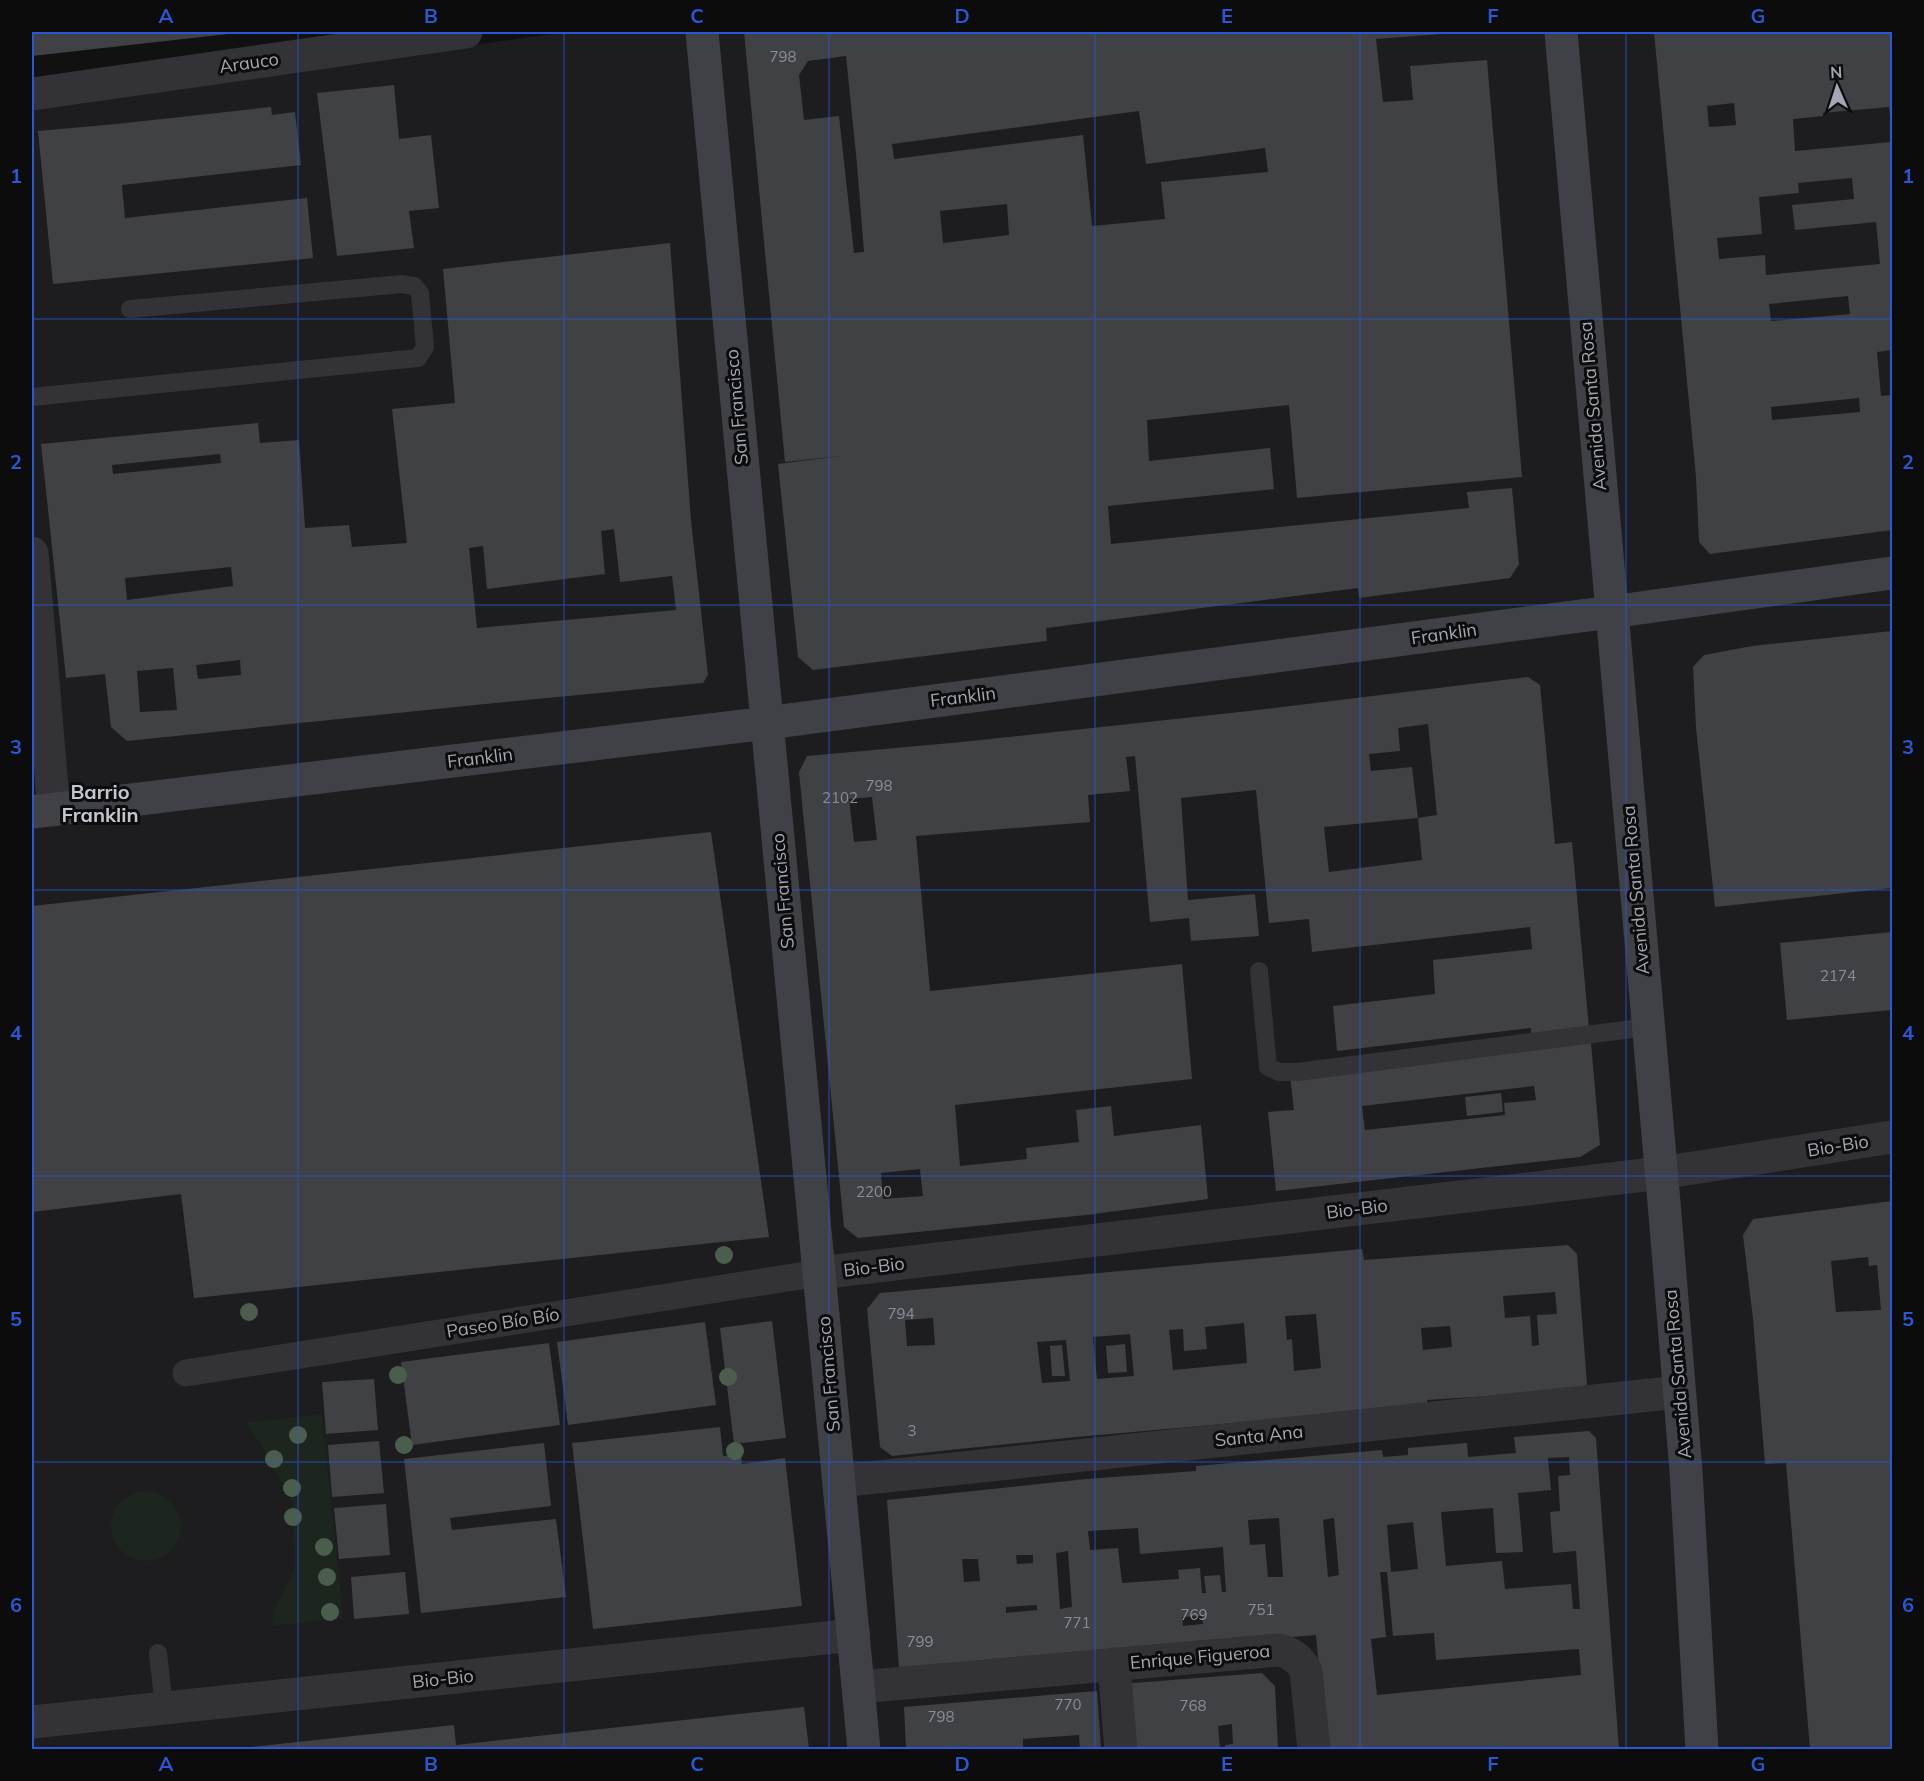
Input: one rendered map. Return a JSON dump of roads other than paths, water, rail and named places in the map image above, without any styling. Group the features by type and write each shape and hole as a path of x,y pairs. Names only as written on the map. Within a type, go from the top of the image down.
{"main road":[{"name":"San Francisco","path":"702,32 864,1749"},
{"name":"Avenida Santa Rosa","path":"1561,32 1686,1471 1702,1749"},
{"name":"Franklin","path":"43,811 767,723 1893,573"}],"street":[{"name":"Arauco","path":"32,93 466,32"},
{"path":"32,553 43,811"},
{"name":"Bio-Bio","path":"819,1274 1661,1173 1893,1137"},
{"name":"Paseo Bío Bío","path":"186,1373 819,1274"},
{"name":"Santa Ana","path":"839,1481 1679,1392"},
{"name":"Bio-Bio","path":"32,1722 854,1635"},
{"name":"Enrique Figueroa","path":"859,1687 1269,1651 1287,1652 1295,1656 1306,1671 1314,1749"},
{"name":"Enrique Figueroa","path":"1114,1664 1121,1749"}],"lane":[{"path":"32,397 418,358 425,347 420,293 414,286 402,284 130,309"},
{"path":"1259,971 1268,1067 1279,1072 1308,1071 1648,1027"},
{"path":"158,1653 164,1708"}],"district":[{"name":"Barrio Franklin","path":"100,804"}]}
